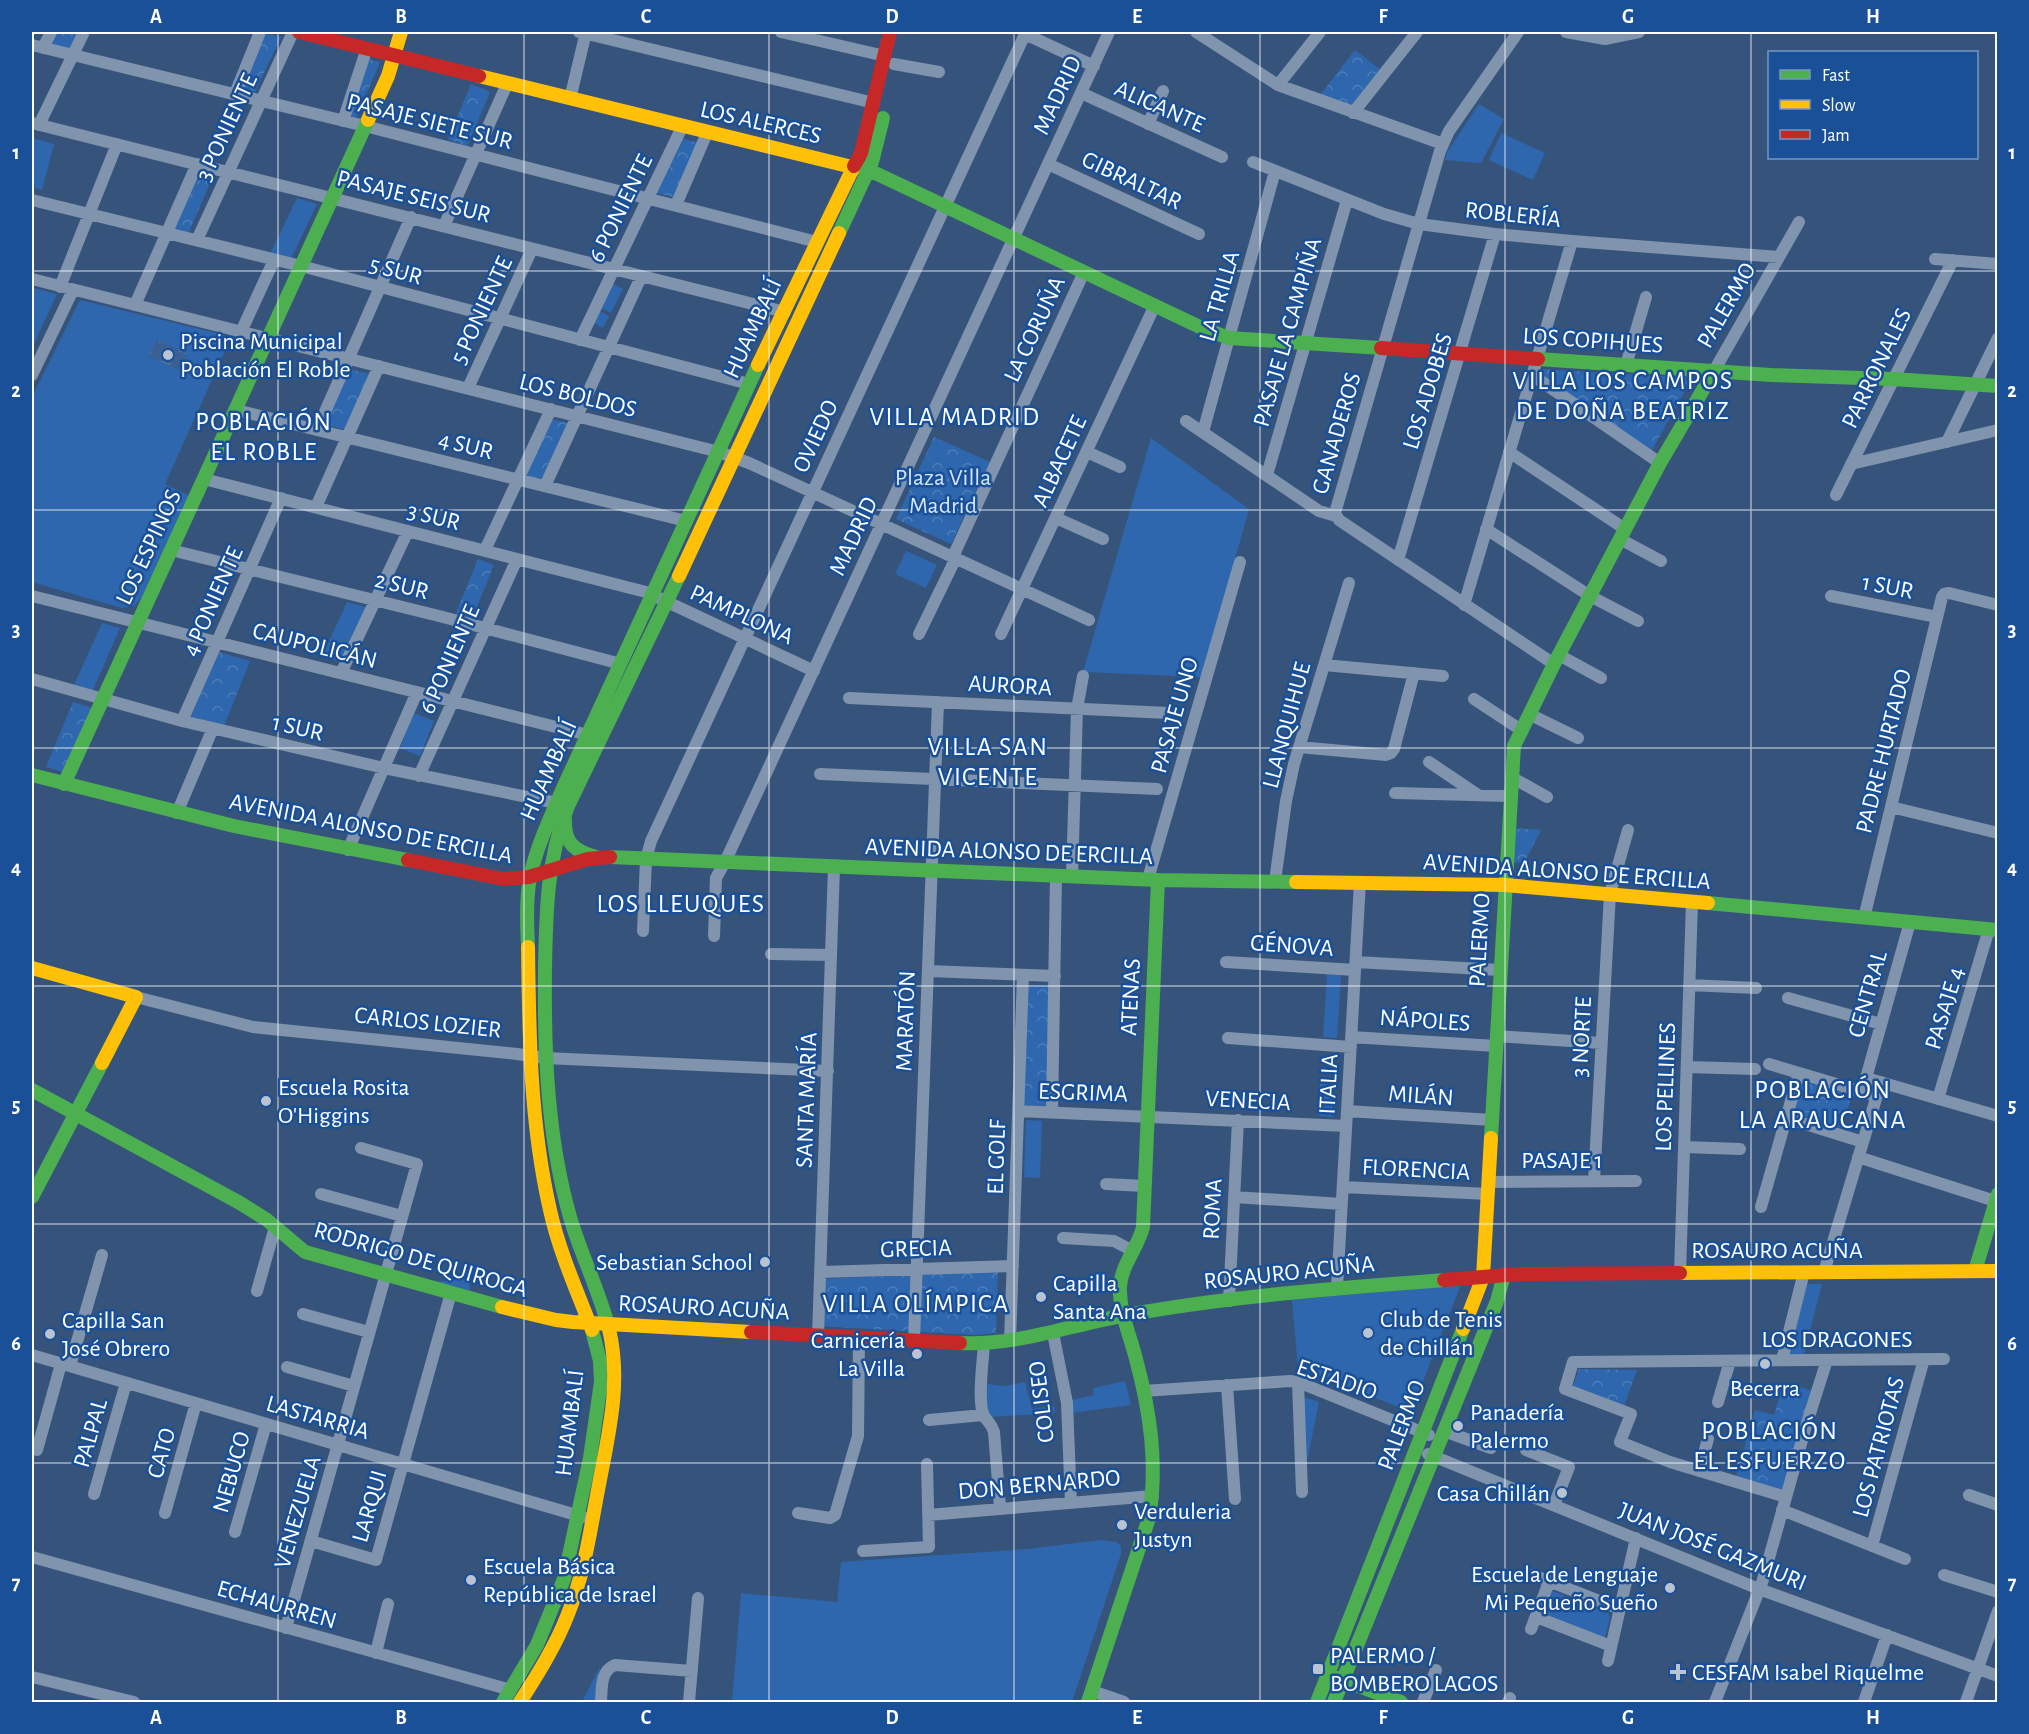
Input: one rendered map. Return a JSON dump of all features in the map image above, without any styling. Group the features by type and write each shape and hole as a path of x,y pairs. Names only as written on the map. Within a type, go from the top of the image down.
{"street":[{"path":"37,46 51,32"},
{"path":"35,124 84,32"},
{"name":"3 PONIENTE","path":"235,94 260,32"},
{"name":"3 PONIENTE","path":"196,240 293,32"},
{"name":"LOS ALERCES","path":"299,32 862,169 883,176 1188,321"},
{"name":"LOS ESPINOS","path":"64,784 388,76 400,32"},
{"path":"570,99 584,32 874,103"},
{"path":"782,32 939,72"},
{"name":"HUAMBALÍ","path":"519,1702 553,1647 567,1617 578,1583 601,1382 600,1361 590,1323 550,1211 540,1158 528,1056 527,909 530,878 539,845 557,803 749,384 817,242 876,150 890,60 890,32"},
{"name":"HUAMBALÍ","path":"503,1702 537,1645 556,1604 585,1518 611,1421 615,1392 615,1365 608,1324 571,1218 565,1194 554,1134 545,1058 545,948 550,871 555,843 565,814 734,458 862,169 866,136 874,103 902,32"},
{"name":"MADRID","path":"714,936 716,878 1109,32"},
{"path":"1196,32 1278,85 1443,144"},
{"path":"1278,85 1320,32"},
{"path":"1353,113 1417,32"},
{"name":"GANADEROS","path":"1518,32 1460,115 1443,144 1382,349 1336,509 1336,516 1464,605 1556,660 1601,678"},
{"path":"1566,32 1605,39 1639,32"},
{"name":"ALICANTE","path":"1025,33 1094,66"},
{"name":"OVIEDO","path":"643,931 646,859 651,841 1025,33"},
{"name":"PASAJE SIETE SUR","path":"37,46 365,126 817,242"},
{"path":"343,121 367,48"},
{"path":"444,226 507,84"},
{"path":"1148,124 1163,92"},
{"name":"ALICANTE","path":"1081,93 1222,157"},
{"name":"PASAJE SEIS SUR","path":"35,124 785,312"},
{"name":"6 PONIENTE","path":"580,340 682,127"},
{"name":"6 PONIENTE","path":"676,205 707,133"},
{"path":"32,375 34,362 66,288 89,215 117,144"},
{"name":"ROBLERÍA","path":"1254,162 1384,214 1419,224 1495,234 1779,257"},
{"name":"3 PONIENTE","path":"135,305 197,164"},
{"name":"GIBRALTAR","path":"1048,164 1198,234"},
{"name":"LA TRILLA","path":"1203,432 1275,171"},
{"name":"5 SUR","path":"32,200 301,266 749,384"},
{"name":"PASAJE LA CAMPIÑA","path":"1267,475 1347,200"},
{"path":"317,430 411,218"},
{"name":"PALERMO","path":"1317,1702 1483,1277 1513,752 1521,730 1556,660 1660,463 1799,222"},
{"name":"LOS ADOBES","path":"1398,560 1495,234"},
{"path":"1464,605 1572,241"},
{"name":"5 PONIENTE","path":"468,388 532,249"},
{"path":"1935,259 1998,264"},
{"path":"241,333 274,260"},
{"name":"PARRONALES","path":"1836,495 1953,260"},
{"name":"LA CORUÑA","path":"920,634 952,566 956,550 1084,272"},
{"name":"6 PONIENTE","path":"545,486 641,277"},
{"name":"LOS BOLDOS","path":"32,279 719,452 812,492 1089,620"},
{"path":"1626,365 1646,297"},
{"name":"ALBACETE","path":"1001,634 1155,305"},
{"name":"LOS COPIHUES","path":"1188,321 1229,338 1714,371 1998,386"},
{"path":"1947,442 1998,338"},
{"path":"316,507 379,366"},
{"path":"1532,375 1660,463"},
{"path":"484,550 551,409"},
{"name":"4 SUR","path":"236,410 686,521"},
{"path":"1186,421 1318,511 1336,516"},
{"path":"1851,464 1998,430"},
{"path":"1087,452 1120,466"},
{"path":"1509,452 1661,561"},
{"name":"3 SUR","path":"204,479 653,594"},
{"name":"4 PONIENTE","path":"182,721 281,498"},
{"path":"1056,518 1103,539"},
{"path":"1486,529 1590,596 1638,621"},
{"path":"341,673 408,531"},
{"name":"2 SUR","path":"171,550 621,664"},
{"name":"6 PONIENTE","path":"418,776 517,559"},
{"name":"PASAJE UNO","path":"1153,879 1240,562"},
{"name":"LLANQUIHUE","path":"1275,881 1288,791 1299,747 1349,583"},
{"name":"PAMPLONA","path":"653,594 814,671"},
{"name":"1 SUR","path":"1944,594 1998,605"},
{"name":"PADRE HURTADO","path":"1864,918 1944,594"},
{"name":"CAUPOLICÁN","path":"32,596 588,735"},
{"name":"1 SUR","path":"1832,596 1937,617"},
{"path":"1324,665 1443,676"},
{"path":"1299,747 1386,755 1391,753 1414,673"},
{"path":"1072,877 1077,709 1083,676"},
{"name":"1 SUR","path":"32,679 182,721 418,776 557,803"},
{"name":"6 PONIENTE","path":"348,850 417,692"},
{"name":"AURORA","path":"849,698 1168,713"},
{"path":"1474,699 1521,730"},
{"name":"MARATÓN","path":"914,1341 938,702"},
{"path":"1529,714 1578,738"},
{"path":"177,813 213,728"},
{"path":"1429,762 1478,795"},
{"path":"820,774 1157,789"},
{"name":"AVENIDA ALONSO DE ERCILLA","path":"32,776 177,813 348,850 503,879 530,878 584,859 601,857 1072,877 1505,885 1993,929"},
{"path":"1511,777 1547,797"},
{"path":"1395,793 1510,796"},
{"path":"1891,807 1998,833"},
{"path":"565,814 565,835 571,846 582,854 601,857"},
{"path":"1610,894 1628,830"},
{"name":"SANTA MARÍA","path":"818,1335 834,867"},
{"path":"1052,1112 1056,876"},
{"name":"ATENAS","path":"1090,1697 1149,1518 1153,1496 1151,1433 1144,1391 1124,1315 1120,1280 1143,1227 1153,879"},
{"name":"ITALIA","path":"1337,1288 1360,882"},
{"name":"3 NORTE","path":"1593,1181 1610,894"},
{"name":"LOS PELLINES","path":"1680,1273 1692,902"},
{"name":"CENTRAL","path":"1881,1082 1866,1078 1910,922"},
{"name":"PASAJE 4","path":"1938,1099 1993,929"},
{"path":"771,954 831,955"},
{"name":"GÉNOVA","path":"1226,962 1500,970"},
{"name":"CARLOS LOZIER","path":"32,968 252,1027 545,1058 828,1071"},
{"path":"928,971 1054,976"},
{"name":"EL GOLF","path":"1010,1341 1023,975"},
{"path":"1689,985 1756,988"},
{"path":"32,1197 136,997"},
{"path":"1788,998 1881,1024"},
{"name":"NÁPOLES","path":"1228,1038 1351,1042 1601,1043"},
{"path":"1769,1064 1876,1096"},
{"path":"1687,1067 1755,1070"},
{"path":"1761,1207 1799,1073"},
{"path":"1824,1272 1881,1082 1998,1116"},
{"name":"RODRIGO DE QUIROGA","path":"32,1090 260,1215 305,1252 556,1320 590,1323"},
{"name":"ESGRIMA","path":"1018,1111 1147,1116"},
{"name":"MILÁN","path":"1347,1111 1492,1120"},
{"name":"VENECIA","path":"1147,1116 1347,1126"},
{"path":"1786,1118 1863,1142"},
{"name":"ROMA","path":"1229,1300 1238,1120"},
{"path":"1684,1147 1740,1149"},
{"name":"VENEZUELA","path":"286,1628 417,1164 361,1148"},
{"path":"1858,1157 1996,1197 1975,1271"},
{"name":"PASAJE 1","path":"1488,1188 1593,1181 1636,1181"},
{"path":"1106,1184 1144,1186"},
{"name":"FLORENCIA","path":"1343,1187 1488,1188"},
{"path":"321,1194 402,1216"},
{"name":"FLORENCIA","path":"1234,1197 1342,1204"},
{"path":"257,1291 275,1227"},
{"path":"1063,1238 1114,1241 1133,1251"},
{"path":"37,1450 102,1255"},
{"name":"GRECIA","path":"821,1272 1013,1266"},
{"name":"ROSAURO ACUÑA","path":"590,1323 984,1344 1053,1333 1124,1315 1229,1300 1337,1288 1504,1275 1998,1271"},
{"path":"1782,1360 1803,1272"},
{"name":"PALERMO","path":"1338,1691 1497,1301 1504,1275"},
{"name":"LARQUI","path":"311,1541 376,1560 451,1293"},
{"path":"303,1314 369,1332"},
{"name":"COLISEO","path":"1053,1333 1067,1403 1071,1503"},
{"path":"798,1514 830,1518 835,1515 858,1436 859,1338"},
{"path":"984,1344 981,1388 983,1415 991,1423 994,1432 1000,1508"},
{"name":"LASTARRIA","path":"32,1355 585,1518"},
{"name":"LOS PATRIOTAS","path":"1872,1546 1923,1359"},
{"name":"LOS DRAGONES","path":"1699,1471 1620,1442 1631,1414 1565,1389 1573,1362 1944,1359"},
{"name":"LOS DRAGONES","path":"1718,1402 1730,1360"},
{"path":"1715,1702 1759,1589 1827,1360"},
{"path":"287,1367 354,1386"},
{"path":"1298,1382 1302,1492"},
{"name":"ESTADIO","path":"1144,1391 1298,1382 1422,1432 1442,1436"},
{"name":"PALPAL","path":"94,1494 126,1383"},
{"path":"1227,1385 1235,1499"},
{"name":"CATO","path":"165,1513 196,1404"},
{"path":"929,1420 983,1415"},
{"name":"NEBUCO","path":"235,1532 266,1424"},
{"name":"PALERMO","path":"1442,1436 1491,1448"},
{"path":"1708,1439 1699,1471 1784,1504 1872,1546 1905,1559"},
{"name":"JUAN JOSÉ GAZMURI","path":"1416,1449 1759,1589 1998,1676"},
{"path":"1526,1450 1569,1467 1554,1505"},
{"path":"863,1551 929,1546 927,1464"},
{"path":"1969,1495 1998,1505"},
{"name":"DON BERNARDO","path":"928,1515 1153,1496"},
{"path":"1608,1661 1636,1538"},
{"name":"ECHAURREN","path":"32,1557 511,1690"},
{"path":"1533,1575 1620,1609"},
{"path":"1944,1575 1998,1592"},
{"path":"1549,1582 1533,1623 1611,1646"},
{"path":"689,1702 698,1598"},
{"path":"375,1653 388,1604"},
{"path":"1965,1702 1998,1611"},
{"path":"1864,1702 1887,1635"},
{"path":"601,1702 603,1675 608,1667 615,1665 692,1671"},
{"path":"1423,1702 1436,1670"},
{"path":"32,1677 87,1697 134,1702"},
{"path":"1325,1680 1338,1691 1366,1702"},
{"path":"1338,1691 1401,1702"},
{"path":"1090,1697 1124,1702"}],"green space":[{"path":"55,32 81,32 73,50 49,45"},
{"path":"256,32 281,37 254,94 230,88"},
{"path":"1355,50 1381,70 1353,106 1320,95"},
{"path":"360,57 380,62 356,118 340,114"},
{"path":"471,84 490,92 467,147 448,139"},
{"path":"1479,104 1504,119 1481,163 1445,160 1447,152"},
{"path":"1501,133 1545,153 1533,180 1489,160"},
{"path":"32,138 54,144 42,190 32,187"},
{"path":"681,138 702,144 677,198 656,193"},
{"path":"198,170 214,174 188,234 174,230"},
{"path":"297,198 317,204 291,259 270,254"},
{"path":"611,283 623,289 611,313 599,307"},
{"path":"33,288 57,294 32,348 32,292"},
{"path":"80,300 224,335 229,342 165,484 190,496 142,597 134,606 122,608 32,582 32,397"},
{"path":"598,310 609,316 603,328 592,322"},
{"path":"349,369 370,374 345,430 324,424"},
{"path":"1538,369 1692,378 1652,450 1537,376"},
{"path":"550,419 568,423 541,480 522,476"},
{"name":"Plaza Villa Madrid","path":"934,437 990,462 951,544 896,519"},
{"path":"1151,438 1249,509 1202,677 1083,672"},
{"path":"906,551 937,565 926,588 895,574"},
{"path":"478,559 494,565 472,619 456,613"},
{"path":"347,602 366,607 341,662 322,657"},
{"path":"102,623 120,628 93,690 74,685"},
{"path":"218,652 250,661 224,726 190,719"},
{"path":"73,702 92,708 63,772 46,767"},
{"path":"414,713 434,721 420,756 400,748"},
{"path":"1512,828 1541,830 1524,863 1510,862"},
{"path":"1327,974 1341,975 1337,1038 1323,1037"},
{"path":"1026,985 1052,986 1048,1106 1022,1105"},
{"path":"1802,1080 1852,1095 1842,1128 1792,1113"},
{"path":"1320,1083 1333,1084 1332,1117 1319,1116"},
{"path":"1026,1120 1042,1121 1040,1178 1024,1177"},
{"path":"998,1270 996,1333 975,1335 820,1326 821,1279"},
{"path":"469,1278 470,1292 436,1282"},
{"name":"Club de Tenis de Chillán","path":"1461,1284 1411,1412 1298,1367 1292,1300"},
{"path":"1807,1284 1822,1284 1804,1354 1789,1354"},
{"path":"1579,1369 1637,1370 1624,1406 1572,1389"},
{"path":"1125,1381 1131,1405 1071,1413 1068,1401 1094,1395 1093,1388"},
{"path":"1025,1382 1032,1409 1054,1406 1055,1413 990,1417 986,1411 986,1384 1005,1386"},
{"path":"1784,1382 1813,1391 1783,1494 1735,1480 1755,1410 1774,1415"},
{"path":"1300,1396 1319,1402 1304,1476"},
{"path":"1101,1540 1116,1542 1121,1546 1121,1554 1072,1702 732,1702 741,1593 837,1602 841,1562 1027,1549"},
{"path":"1552,1591 1608,1613 1610,1617 1605,1638 1542,1616"},
{"path":"600,1667 597,1702 582,1702"}],"water":[{"name":"Piscina Municipal Población El Roble","path":"157,340 187,354 179,370 149,356"}],"traffic: fast":[{"path":"839,233 872,162 883,118"},
{"path":"64,784 368,120"},
{"path":"848,166 873,172 1202,328 1229,338 1381,348"},
{"path":"1538,359 1771,375 1893,379 1998,386"},
{"path":"528,947 527,912 530,877 545,831 758,365"},
{"path":"1491,1138 1514,746 1554,664 1660,463 1714,371"},
{"path":"609,1329 570,1217 556,1156 546,1062 546,926 549,886 556,845 568,806 679,576"},
{"path":"32,775 234,826 408,860"},
{"path":"565,819 566,834 572,845 596,857"},
{"path":"610,857 1158,880 1296,882"},
{"path":"1088,1702 1149,1518 1152,1498 1153,1458 1149,1418 1134,1350 1123,1314 1120,1287 1123,1271 1143,1227 1158,880"},
{"path":"1708,903 1998,930"},
{"path":"32,1197 102,1063"},
{"path":"32,1090 240,1203 267,1220 305,1252 502,1307"},
{"path":"1975,1271 1998,1194"},
{"path":"1334,1702 1497,1301 1504,1275"},
{"path":"960,1343 1023,1338 1165,1308 1324,1290 1444,1280"},
{"path":"1317,1702 1463,1329"},
{"path":"503,1702 537,1645 564,1579 590,1458 601,1382 600,1361 592,1330"},
{"path":"1332,1676 1401,1702"}],"traffic: slow":[{"path":"368,120 388,76 401,32"},
{"path":"479,76 848,166"},
{"path":"758,365 854,166"},
{"path":"679,576 839,233"},
{"path":"1296,882 1505,885 1708,903"},
{"path":"528,947 532,1079 543,1177 558,1241 592,1330"},
{"path":"32,968 136,997 102,1063"},
{"path":"1463,1329 1483,1277 1491,1138"},
{"path":"1680,1273 1998,1271"},
{"path":"502,1307 573,1322 751,1332"},
{"path":"520,1702 558,1637 574,1599 582,1569 612,1410 614,1370 609,1329"}],"traffic: jam":[{"path":"299,32 479,76"},
{"path":"854,166 861,153 890,32"},
{"path":"1381,348 1538,359"},
{"path":"408,860 503,879 529,877 588,859 610,857"},
{"path":"1444,1280 1520,1274 1680,1273"},
{"path":"751,1332 960,1343"}],"place":[{"name":"Piscina Municipal Población El Roble","path":"168,355"},
{"name":"Escuela Rosita O'Higgins","path":"266,1101"},
{"name":"Sebastian School","path":"765,1262"},
{"name":"Capilla Santa Ana","path":"1041,1297"},
{"name":"Club de Tenis de Chillán","path":"1368,1333"},
{"name":"Capilla San José Obrero","path":"50,1334"},
{"name":"Carnicería La Villa","path":"917,1354"},
{"name":"Becerra","path":"1765,1364"},
{"name":"Panadería Palermo","path":"1458,1426"},
{"name":"Casa Chillán","path":"1562,1493"},
{"name":"Verduleria Justyn","path":"1122,1525"},
{"name":"Escuela Básica República de Israel","path":"471,1580"},
{"name":"Escuela de Lenguaje Mi Pequeño Sueño","path":"1670,1588"},
{"name":"PALERMO / BOMBERO LAGOS","path":"1318,1669"},
{"name":"CESFAM Isabel Riquelme","path":"1678,1672"}],"district":[{"name":"VILLA LOS CAMPOS DE DOÑA BEATRIZ","path":"1623,395"},
{"name":"VILLA MADRID","path":"955,416"},
{"name":"POBLACIÓN EL ROBLE","path":"264,436"},
{"name":"VILLA SAN VICENTE","path":"988,761"},
{"name":"LOS LLEUQUES","path":"681,903"},
{"name":"POBLACIÓN LA ARAUCANA","path":"1823,1104"},
{"name":"VILLA OLÍMPICA","path":"916,1303"},
{"name":"POBLACIÓN EL ESFUERZO","path":"1770,1445"}]}
